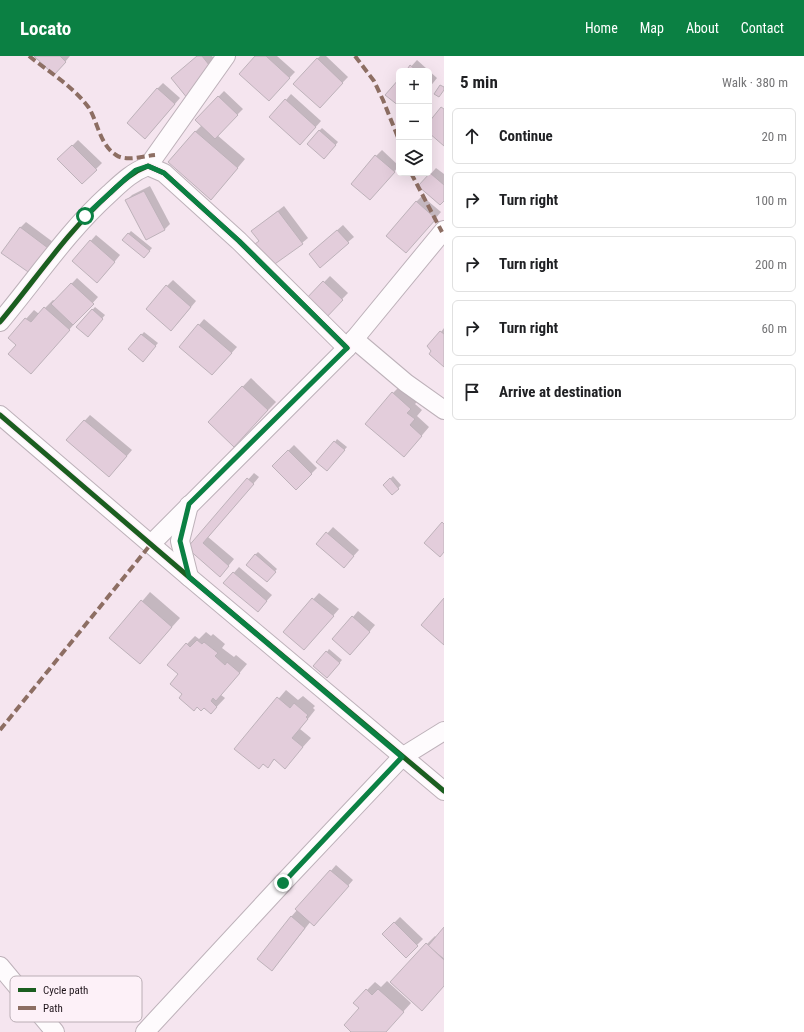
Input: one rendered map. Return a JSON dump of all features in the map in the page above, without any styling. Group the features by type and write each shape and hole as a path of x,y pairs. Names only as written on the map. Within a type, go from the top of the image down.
{"street":[{"path":"0,322 85,216 136,170 148,166 226,56"},
{"path":"148,166 164,173 350,344 444,410"},
{"path":"151,544 189,504 350,344 444,230"},
{"path":"0,415 189,577 444,791"},
{"path":"189,504 180,541 189,577"},
{"path":"145,1032 402,757 444,731"},
{"path":"0,966 10,978"},
{"path":"47,1022 55,1032"}],"building":[{"path":"34,56 60,56 66,62 54,75"},
{"path":"197,56 202,56 217,75 188,99 171,78"},
{"path":"255,56 266,56 290,78 269,101 239,74"},
{"path":"317,58 343,83 320,108 293,84"},
{"path":"396,82 396,104 385,95"},
{"path":"440,85 444,87 444,90 439,97 434,94"},
{"path":"157,88 175,104 145,139 127,123"},
{"path":"218,96 238,115 215,139 195,120"},
{"path":"285,99 316,127 300,145 269,117"},
{"path":"441,107 444,109 444,146 432,136 432,118"},
{"path":"319,130 336,145 324,159 307,144"},
{"path":"195,131 238,168 211,200 168,162"},
{"path":"72,145 97,170 82,184 57,159"},
{"path":"375,155 395,172 370,200 351,184"},
{"path":"432,175 444,185 444,201 440,205 418,186 427,176 432,176"},
{"path":"144,191 165,230 146,240 125,200"},
{"path":"416,201 436,219 406,253 386,236"},
{"path":"278,211 303,244 272,266 255,244 259,241 251,231"},
{"path":"20,227 52,251 34,276 1,253"},
{"path":"337,230 349,243 320,268 309,254"},
{"path":"128,233 150,251 144,258 122,240"},
{"path":"90,240 115,262 97,283 72,261"},
{"path":"323,281 343,300 324,320 304,301"},
{"path":"71,283 94,304 73,325 51,304"},
{"path":"166,285 191,307 171,331 146,309"},
{"path":"44,307 70,330 31,374 8,354 16,345 8,338 25,318 31,322"},
{"path":"92,309 103,319 88,337 76,327"},
{"path":"198,324 232,353 212,375 179,347"},
{"path":"440,331 444,334 444,367 429,354 431,351 427,346"},
{"path":"141,334 156,346 143,362 128,349"},
{"path":"242,386 268,410 234,447 208,422"},
{"path":"392,392 411,409 407,413 415,419 410,425 422,436 404,457 365,424"},
{"path":"84,420 127,456 109,477 66,440"},
{"path":"334,441 345,450 327,471 316,462"},
{"path":"288,450 312,474 296,490 272,466"},
{"path":"247,478 254,484 203,543 229,566 220,577 187,548"},
{"path":"390,478 399,489 392,495 383,485"},
{"path":"442,522 444,524 444,552 440,557 424,543"},
{"path":"326,532 354,556 344,568 316,544"},
{"path":"255,554 276,572 267,582 246,565"},
{"path":"233,572 267,601 258,612 223,583"},
{"path":"312,598 334,616 304,650 283,632"},
{"path":"444,598 444,645 421,625"},
{"path":"141,600 172,627 140,664 109,638"},
{"path":"352,616 370,632 350,655 332,639"},
{"path":"197,640 202,644 204,642 218,653 215,656 225,665 227,662 240,673 216,701 213,698 211,701 217,707 211,714 204,708 201,711 197,707 194,711 179,698 182,694 170,684 178,674 167,665 186,643 190,647"},
{"path":"326,651 340,663 327,678 313,666"},
{"path":"277,697 290,708 294,703 308,715 306,717 308,719 292,738 303,747 285,769 274,759 268,768 263,764 259,769 234,749"},
{"path":"330,870 349,886 314,926 295,909"},
{"path":"291,916 305,928 272,971 257,959"},
{"path":"394,922 418,946 406,958 382,934"},
{"path":"444,927 444,959 428,946"},
{"path":"426,943 444,960 444,986 422,1011 390,982"},
{"path":"366,989 372,995 378,989 404,1012 386,1032 351,1032 344,1025 359,1008 353,1003"}],"marked path":[{"path":"29,56 61,80 83,100 89,108 106,146 116,155 125,158 155,155"},
{"path":"355,56 374,81 396,132"},
{"path":"413,176 442,232"},
{"path":"0,730 151,544"}],"cycle path":[{"path":"0,322 79,224 127,178 148,166 164,173 239,241 347,348"},
{"path":"0,415 189,577 444,791"}],"route":[{"path":"85,216 136,170 148,166 164,173 239,241 347,348 189,504 180,541 189,577 402,757 283,883"}]}
